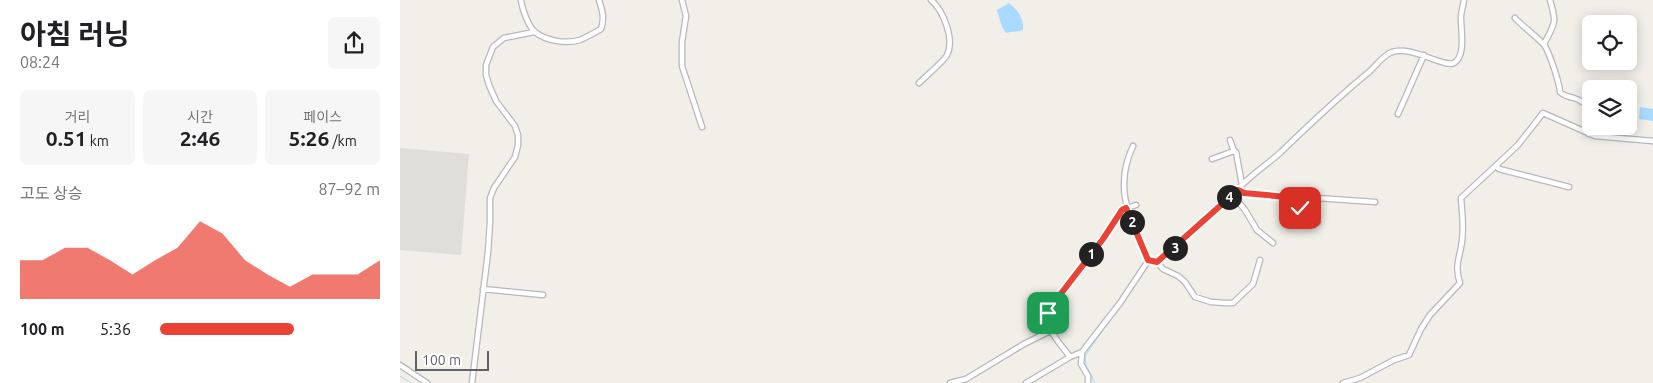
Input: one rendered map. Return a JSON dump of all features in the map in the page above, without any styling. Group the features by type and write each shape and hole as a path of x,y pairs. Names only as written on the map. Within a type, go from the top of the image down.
{"street":[{"path":"521,0 524,12 534,32"},
{"path":"472,383 488,252 490,198 494,188 515,157 518,135 512,121 496,101 486,75 486,65 493,47 504,38 534,32 558,41 573,41 582,39 601,29 603,12 599,0"},
{"path":"682,0 686,16 682,42 682,66 702,126"},
{"path":"919,83 947,55 949,43 945,19 931,0"},
{"path":"1026,383 1082,352 1152,261 1238,190 1335,99 1377,66 1388,54 1393,51 1414,52 1447,64 1456,61 1461,51 1461,15 1464,0"},
{"path":"1544,44 1554,25 1555,16 1550,0"},
{"path":"1515,18 1544,44 1560,92 1563,95 1582,101"},
{"path":"1398,114 1424,55"},
{"path":"1344,383 1360,378 1394,360 1409,356 1421,329 1430,315 1460,283 1457,272 1463,227 1460,198 1518,145 1542,113 1582,131"},
{"path":"1592,135 1653,141"},
{"path":"1230,140 1238,156 1242,185"},
{"path":"1133,146 1124,169 1126,208 1152,261 1178,276 1185,282 1195,297 1200,300 1225,303 1233,302 1253,284 1260,260"},
{"path":"1212,159 1234,151"},
{"path":"1496,166 1499,169 1569,187"},
{"path":"1238,190 1244,193 1298,198 1375,202"},
{"path":"1232,195 1245,210 1257,230 1273,243"},
{"path":"1298,198 1303,216 1318,222"},
{"path":"1070,357 1050,331 1048,313 1122,210 1136,205"},
{"path":"482,289 543,295"},
{"path":"950,383 966,379 1024,344 1050,331"},
{"path":"1082,352 1081,364 1088,376 1088,383"},
{"path":"400,364 427,383"}],"shaded area":[{"path":"400,148 469,154 461,255 400,250"}],"water":[{"path":"1009,3 1020,15 1023,30 1006,33 1002,27 997,10"},
{"path":"1640,107 1653,109 1653,121 1639,119"}],"waterway":[{"path":"1153,260 1235,189"},
{"path":"1095,383 1086,365 1085,356 1150,263"},
{"path":"400,376 411,383"}],"route":[{"path":"1048,313 1122,210 1126,208 1148,260 1157,262 1238,190 1244,193 1298,198 1300,208"}]}
